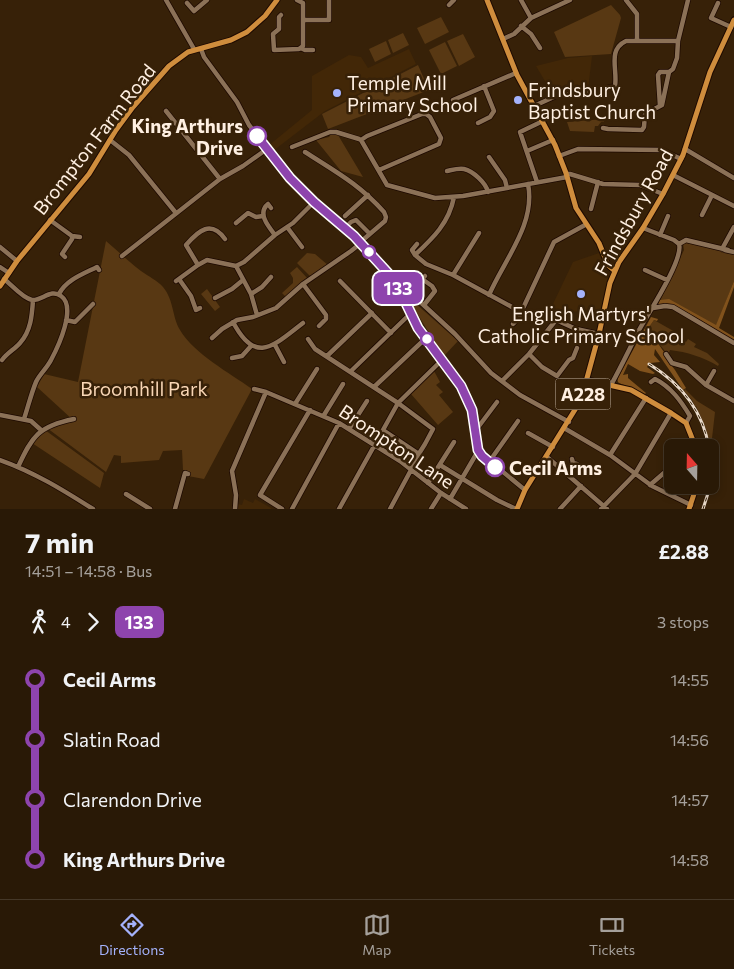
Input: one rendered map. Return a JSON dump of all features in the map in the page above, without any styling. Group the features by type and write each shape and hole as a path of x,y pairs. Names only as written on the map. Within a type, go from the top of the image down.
{"main road":[{"path":"194,49 201,49 248,32 265,16 277,0"},
{"path":"488,0 516,73 542,120 567,175 571,198 585,225 599,243 608,265 615,272"},
{"name":"A228","path":"685,149 709,74 734,20"},
{"name":"Brompton Farm Road","path":"0,286 50,220 89,174 110,140 138,101 157,79 182,56 194,49"},
{"name":"Frindsbury Road","path":"517,509 525,490 581,400 599,334 608,288 619,262 643,228 663,194 685,149"},
{"path":"587,380 631,390 646,398 686,423 693,439"},
{"path":"690,507 694,494"}],"street":[{"path":"166,0 194,49"},
{"path":"187,3 195,13 207,0"},
{"path":"297,0 302,3 303,46 301,48"},
{"path":"303,20 329,20 329,0"},
{"path":"449,5 454,0"},
{"path":"521,0 531,18"},
{"path":"504,39 514,34 531,18 570,0"},
{"path":"626,0 636,14 637,40"},
{"path":"603,128 642,130 645,114 663,103 669,72 673,69 677,58 678,41 688,0"},
{"path":"718,4 711,18 730,27"},
{"path":"281,15 279,17 278,29 271,33 274,50 301,48 313,50"},
{"path":"521,26 532,34 540,48"},
{"path":"534,106 556,96 615,86 614,61 616,49 626,41 678,41"},
{"path":"201,49 237,102 249,125 290,178 314,202 362,241 378,261 394,283 417,326 443,359 467,398 472,410 478,451 450,499"},
{"path":"660,106 658,75 660,72 669,72"},
{"path":"452,100 516,73"},
{"path":"478,123 490,118 494,111 484,86"},
{"path":"166,111 220,179"},
{"path":"361,140 420,114 426,114 430,117 441,138 439,144 379,170"},
{"path":"537,182 520,132 542,120"},
{"path":"302,149 330,132 361,140 387,185 392,188 435,198 488,192 570,174 612,185 640,185 663,194"},
{"path":"110,140 129,155 176,213"},
{"path":"527,151 552,140"},
{"path":"212,338 233,322 276,308 304,284 352,252 385,221 384,212 368,195 345,177 302,149 292,147"},
{"path":"122,256 220,179 249,163 266,149"},
{"path":"559,156 578,149 662,150 681,159"},
{"path":"685,149 734,178"},
{"path":"488,157 506,181 507,188"},
{"path":"450,172 460,169 469,171 486,185 488,192"},
{"path":"673,175 734,206"},
{"path":"593,206 598,182"},
{"path":"489,294 520,236 529,206 528,184"},
{"path":"345,216 368,195"},
{"path":"702,215 712,195"},
{"path":"412,252 441,229 454,197"},
{"path":"200,308 196,310 191,296 178,280 207,260 236,266 244,262 275,235 301,216 314,202"},
{"path":"270,204 262,209 266,222 275,235"},
{"path":"236,222 248,213 264,216"},
{"path":"660,235 668,216"},
{"path":"50,220 72,236 80,237"},
{"path":"345,228 356,220 370,234"},
{"path":"513,324 518,319 554,242 585,225"},
{"path":"722,249 734,226"},
{"path":"287,227 302,247"},
{"path":"198,265 186,245 190,241 202,231 210,228 218,231 225,239"},
{"path":"643,228 674,240 679,244"},
{"path":"453,276 479,233"},
{"path":"65,256 62,254 72,236"},
{"path":"679,244 685,240 734,252"},
{"path":"7,244 2,248 7,254 18,261"},
{"path":"412,252 417,244"},
{"path":"611,385 667,280 679,254 679,244"},
{"path":"412,252 426,264 489,294 520,312 556,320 576,329 599,334"},
{"path":"236,266 251,294 257,315"},
{"path":"0,267 9,273"},
{"path":"59,294 64,286 78,277 97,267 99,270"},
{"path":"648,270 667,280"},
{"path":"424,305 435,291 432,286 422,279 425,276"},
{"path":"251,294 262,287 271,277"},
{"path":"4,279 27,298 33,300 52,293 59,294 64,298 68,306 60,343 51,361 36,381 24,419"},
{"path":"216,298 243,280"},
{"path":"340,281 391,332"},
{"path":"394,283 399,284 424,305 464,342 491,373 520,395 569,422"},
{"path":"304,284 326,315 326,319 318,326"},
{"path":"2,360 26,336 30,325 33,300"},
{"path":"66,320 75,322 93,304"},
{"path":"653,308 673,307 734,343"},
{"path":"327,356 372,313"},
{"path":"350,372 411,313"},
{"path":"502,381 529,354 556,320"},
{"path":"233,322 240,336 251,346 259,348 275,345 303,323"},
{"path":"374,388 426,338"},
{"path":"309,343 315,349 398,403 432,429 390,509"},
{"path":"275,345 284,362"},
{"path":"232,358 242,356 251,346"},
{"path":"529,354 542,367 557,376 573,358 577,348"},
{"path":"666,354 672,363 681,364 691,374 734,400"},
{"path":"339,509 398,403 443,359"},
{"path":"295,404 317,369"},
{"path":"706,384 711,374"},
{"path":"653,379 667,387 682,403 690,417 686,423"},
{"path":"324,415 343,384"},
{"name":"Brompton Lane","path":"254,389 266,392 340,423 374,444 466,509"},
{"path":"235,509 236,495 232,471 266,392"},
{"path":"610,455 646,398"},
{"path":"349,429 367,401"},
{"path":"476,430 497,402"},
{"path":"282,509 260,495 310,410"},
{"path":"547,457 582,486 604,508 635,474 672,413"},
{"path":"0,415 24,419 32,422 41,430"},
{"path":"18,467 29,443 41,430 50,425 74,418"},
{"path":"489,462 518,420"},
{"path":"292,509 340,423"},
{"path":"564,428 610,455 650,485 690,507"},
{"path":"383,430 419,454"},
{"path":"528,433 552,447"},
{"path":"428,483 454,442"},
{"path":"478,451 525,490"},
{"path":"0,460 56,486 93,509"},
{"path":"565,472 574,462"},
{"path":"440,465 497,500 517,509"},
{"path":"175,509 185,473 188,474"},
{"path":"650,485 664,473"},
{"path":"560,509 582,486"},
{"path":"431,509 441,493"},
{"path":"126,494 150,509"}],"shaded area":[{"name":"Temple Mill Primary School","path":"409,49 416,64 325,111 273,151 268,146 312,110 312,76 349,55 361,57 368,68"},
{"path":"592,56 588,89 552,93 536,66 568,58"},
{"name":"English Martyrs' Catholic Primary School","path":"599,253 608,277 600,313 583,310 564,314 552,306 573,262"},
{"path":"734,281 734,287 719,328 734,337 734,341 694,316 671,305 658,305 660,300 669,299 716,325"},
{"path":"651,317 658,319 657,321 654,320 649,327 652,335 686,388 683,390 655,349 654,355 660,362 650,363 647,367 655,373 640,371 628,364 623,375 628,374 628,378 645,394 618,382 619,376"},
{"path":"244,499 253,503 255,499 271,509 237,509 238,504 242,505"}],"green space":[{"path":"611,5 621,18 611,54 565,57 554,32"},
{"path":"441,17 449,32 425,44 417,28"},
{"path":"403,33 409,45 393,53 388,40"},
{"path":"463,34 475,57 459,66 447,41"},
{"path":"386,41 391,54 375,62 369,49"},
{"path":"445,42 457,66 441,74 429,50"},
{"path":"418,65 429,90 328,129 322,114"},
{"path":"604,119 604,122 595,126 594,132 570,131 567,122"},
{"path":"331,134 338,135 363,177 341,171 316,140 329,137"},
{"name":"Broomhill Park","path":"106,241 137,268 156,280 163,287 169,297 180,330 186,339 203,355 252,389 204,479 188,476 188,471 183,470 182,450 163,451 159,460 121,463 121,456 114,455 106,472 47,428 73,420 37,387 44,374 78,382"},
{"path":"686,242 734,253 734,281 715,329 671,305 658,305 684,250 683,243"},
{"path":"307,253 315,254 329,266 311,277 297,263"},
{"path":"297,267 308,279 286,297 282,293 293,283 290,273"},
{"path":"207,289 220,307 215,311 201,294"},
{"path":"406,295 458,341 443,357 428,338 431,336"},
{"path":"654,320 684,337 682,339 686,342 688,339 696,344 694,347 707,353 719,364 718,366 683,352 670,350 668,355 652,335 649,327"},
{"path":"434,371 440,382 436,385 443,392 439,395 453,412 438,425 411,394"},
{"path":"685,389 697,401 715,412 712,439 709,439 696,406 684,391"},
{"path":"45,430 104,473 100,488 32,443"}],"railway":[{"path":"649,364 671,380 688,399 696,410 707,439"},
{"path":"703,509 708,494"}],"bus line":[{"name":"133","path":"257,136 290,178 314,202 354,236 388,273 404,299 418,328 443,359 461,386 472,410 478,450 495,467"}],"place":[{"name":"Temple Mill Primary School","path":"337,93"},
{"name":"Frindsbury Baptist Church","path":"518,100"},
{"name":"King Arthurs Drive","path":"257,136"},
{"name":"English Martyrs' Catholic Primary School","path":"581,294"},
{"name":"Cecil Arms","path":"495,467"}]}
